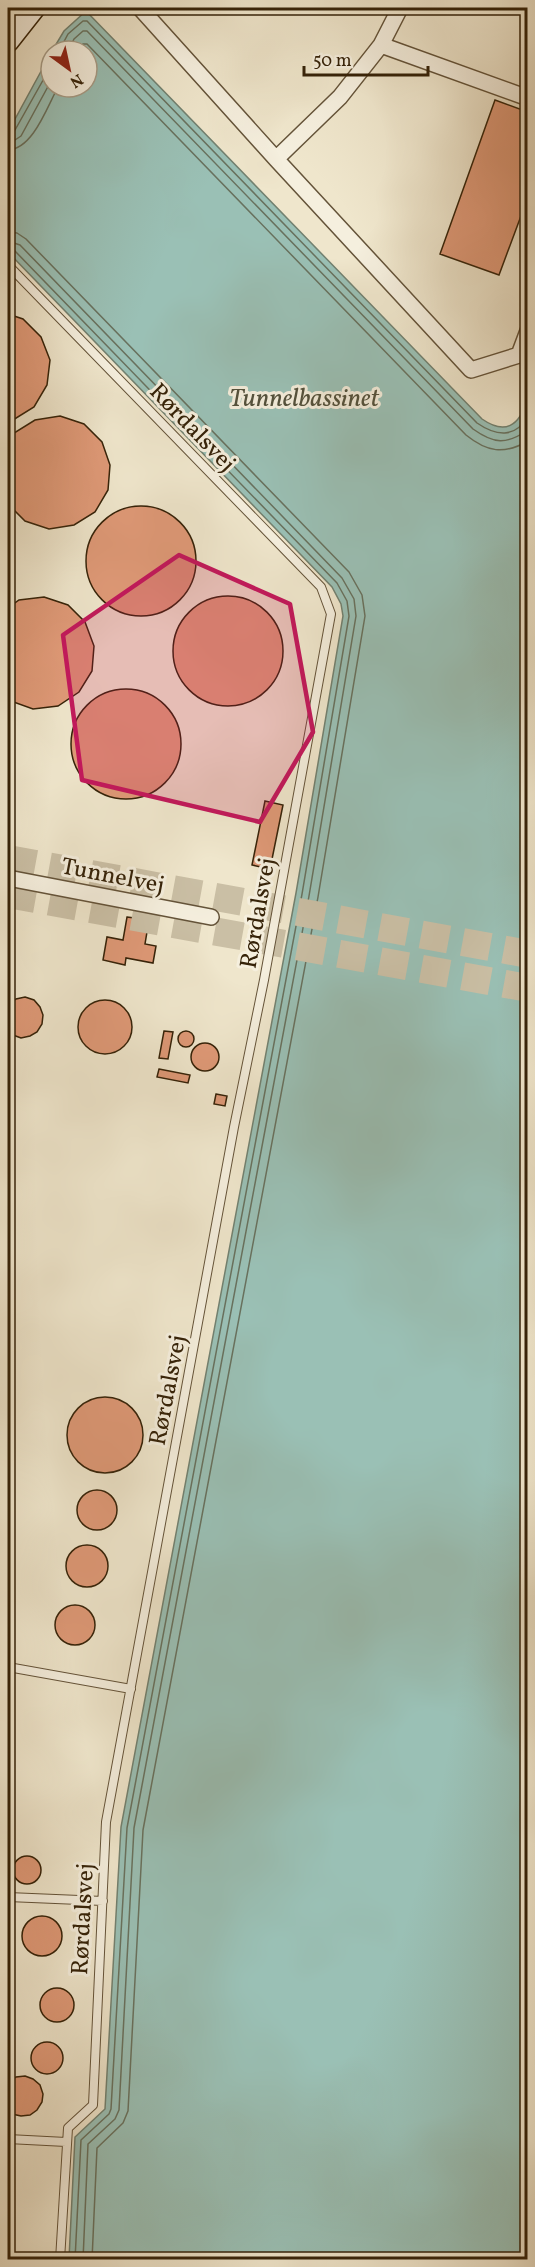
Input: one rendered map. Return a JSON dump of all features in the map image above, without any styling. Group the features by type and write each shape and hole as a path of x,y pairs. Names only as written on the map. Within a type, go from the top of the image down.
{"street":[{"path":"8,41 34,8"},
{"path":"140,8 471,370 519,355 528,331"},
{"path":"276,159 340,97 381,45 400,8"},
{"path":"381,45 528,98"},
{"name":"Tunnelvej","path":"8,878 211,917"}],"lane":[{"name":"Rørdalsvej","path":"8,265 321,587 331,614 106,1822 93,2105 68,2128 60,2259"},
{"path":"8,1667 131,1689"},
{"path":"8,1897 103,1901"},
{"path":"8,2139 66,2142"}],"highlighted area":[{"path":"179,555 290,604 313,732 260,822 82,780 63,635"}],"water":[{"name":"Tunnelbassinet","path":"86,11 482,419 498,426 510,425 520,417 527,401 527,2259 69,2259 75,2137 105,2109 121,1827 296,893 343,616 341,604 332,587 8,252 8,132 39,75 39,99 99,99 99,39 59,39 64,31"}],"building":[{"path":"495,100 528,112 528,197 499,275 440,254"},
{"path":"8,314 23,319 41,337 50,360 47,385 34,407 8,421"},
{"path":"60,416 84,424 102,442 110,465 108,490 95,512 74,525 49,529 25,521 8,504 8,444 14,433 35,420"},
{"path":"141,506 162,510 180,522 192,540 196,561 192,582 180,600 162,612 141,616 120,612 102,600 90,582 86,561 90,540 102,522 120,510"},
{"path":"228,596 249,600 267,612 279,630 283,651 279,672 267,690 249,702 228,706 207,702 189,690 177,672 173,651 177,630 189,612 207,600"},
{"path":"44,597 68,605 85,622 94,646 92,671 79,692 58,706 33,709 8,700 8,608 19,600"},
{"path":"126,689 147,693 165,705 177,723 181,744 177,765 165,783 147,795 126,799 105,795 87,783 75,765 71,744 75,723 87,705 105,693"},
{"path":"265,801 283,805 270,869 252,865"},
{"path":"127,917 149,920 145,944 156,946 153,963 126,958 125,965 103,960 107,937 123,940"},
{"path":"8,970 14,971 9,996 8,996"},
{"path":"25,997 34,1000 43,1015 42,1024 37,1032 21,1038 8,1030 8,1005 16,999"},
{"path":"100,1000 110,1000 120,1004 128,1012 132,1027 128,1042 120,1050 110,1054 100,1054 90,1050 82,1042 78,1032 78,1022 82,1012 90,1004"},
{"path":"164,1031 173,1032 168,1059 159,1058"},
{"path":"183,1031 189,1031 194,1039 192,1045 183,1047 178,1042 178,1036"},
{"path":"205,1043 215,1047 219,1057 215,1067 205,1071 195,1067 191,1057 195,1047"},
{"path":"159,1069 190,1075 188,1083 157,1077"},
{"path":"216,1094 227,1096 225,1106 214,1104"},
{"path":"105,1397 120,1400 132,1408 140,1420 143,1435 140,1450 132,1462 120,1470 105,1473 90,1470 78,1462 70,1450 67,1435 70,1420 78,1408 90,1400"},
{"path":"97,1490 105,1491 111,1496 116,1502 116,1518 111,1524 105,1529 97,1530 89,1529 83,1524 78,1518 77,1510 78,1502 83,1496 89,1491"},
{"path":"87,1545 102,1551 108,1566 102,1581 87,1587 72,1581 66,1566 72,1551"},
{"path":"75,1605 83,1606 89,1611 94,1617 94,1633 89,1639 83,1644 75,1645 67,1644 61,1639 56,1633 55,1625 56,1617 61,1611 67,1606"},
{"path":"27,1856 37,1860 41,1870 37,1880 27,1884 17,1880 13,1870 17,1860"},
{"path":"42,1916 56,1922 62,1936 56,1950 42,1956 28,1950 22,1936 28,1922"},
{"path":"57,1988 69,1993 74,2005 69,2017 57,2022 45,2017 40,2005 45,1993"},
{"path":"47,2042 59,2046 63,2058 59,2070 47,2074 35,2070 31,2058 35,2046"},
{"path":"25,2076 40,2085 43,2094 42,2102 37,2110 30,2115 21,2116 12,2114 8,2109 8,2083 16,2077"}],"tunnel":[{"path":"8,859 528,954"},
{"path":"8,894 528,988"}]}
